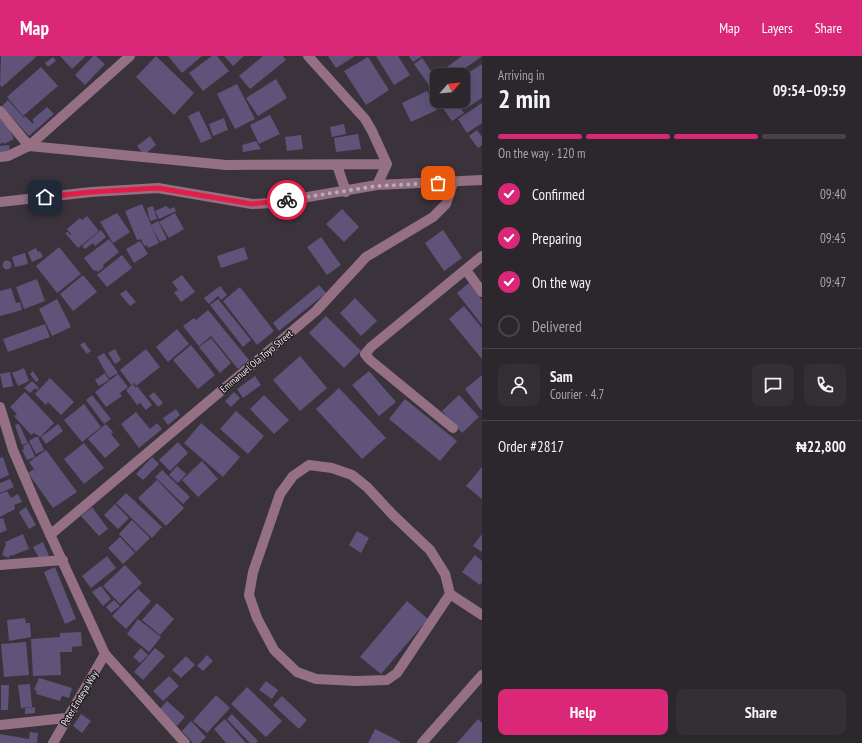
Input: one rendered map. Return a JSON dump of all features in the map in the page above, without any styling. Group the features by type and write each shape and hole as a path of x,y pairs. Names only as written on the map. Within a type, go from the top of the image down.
{"street":[{"path":"0,157 8,156 29,146 130,56"},
{"path":"308,56 364,119 372,131 387,164 377,186"},
{"path":"0,111 29,146 226,165 387,164"},
{"path":"337,165 346,192"},
{"path":"0,202 91,192 158,188 252,204 346,192 377,186 453,183 477,180 482,188"},
{"name":"Emmanuel Ola Toyo Street","path":"50,535 316,311 366,257 433,217 446,204 453,183"},
{"path":"453,428 370,360 365,354 371,347 482,256"},
{"path":"466,270 482,292"},
{"path":"0,407 13,450 50,535 63,560 105,654 185,743"},
{"path":"450,594 397,673 387,680 356,682 316,679 297,672 274,650 257,618 248,594 253,572 280,494 293,476 309,465 332,468 352,475 367,487 393,515 430,550 445,574 450,594 482,615"},
{"path":"0,565 63,560"},
{"name":"Peter Eruteya Way","path":"53,743 66,718 105,654"},
{"path":"422,743 482,675"},
{"path":"0,725 66,718"}],"building":[{"path":"1,56 36,57 2,87 0,85"},
{"path":"60,56 86,56 72,69"},
{"path":"93,56 96,56 105,64 85,85 75,75"},
{"path":"156,56 194,93 174,115 136,77"},
{"path":"168,56 202,56 182,73"},
{"path":"212,56 217,56 229,71 203,91 189,73"},
{"path":"224,56 244,56 233,66"},
{"path":"263,56 283,56 286,60 250,89 239,76"},
{"path":"328,56 355,56 336,68"},
{"path":"376,56 398,56 410,75 394,85"},
{"path":"409,56 422,56 413,62"},
{"path":"462,56 482,56 466,68 446,68"},
{"path":"53,57 56,61 48,67 45,63"},
{"path":"368,57 389,90 366,105 344,71"},
{"path":"422,58 430,69 430,82 428,84 414,64"},
{"path":"482,64 482,98 470,106 470,72"},
{"path":"41,67 58,86 23,116 7,97"},
{"path":"276,79 287,98 258,116 246,98"},
{"path":"237,84 255,119 235,129 217,94"},
{"path":"427,91 430,97 430,108 436,108 437,110 411,122 402,103"},
{"path":"8,100 24,118 25,116 33,124 34,122 32,120 47,107 54,114 29,136 2,106"},
{"path":"482,103 482,123 467,133 458,119"},
{"path":"443,108 461,108 464,113 452,121"},
{"path":"199,111 212,138 201,143 188,116"},
{"path":"270,115 280,134 259,144 250,125"},
{"path":"224,118 228,130 213,136 209,124"},
{"path":"0,120 4,124 6,123 14,139 4,144 3,142 0,144"},
{"path":"344,124 346,134 332,137 330,127"},
{"path":"477,130 482,137 482,145 478,148 469,136"},
{"path":"358,134 361,149 336,152 334,138"},
{"path":"301,135 303,149 287,151 285,137"},
{"path":"150,136 156,145 144,155 137,146"},
{"path":"256,141 261,149 243,152 242,145"},
{"path":"9,145 10,154 0,155 0,146"},
{"path":"142,204 159,243 148,248 147,245 144,246 141,239 137,240 125,211"},
{"path":"153,206 157,219 150,221 147,208"},
{"path":"166,206 170,209 174,207 176,211 159,219 155,211"},
{"path":"342,209 359,227 344,242 326,224"},
{"path":"117,213 130,232 113,243 100,222"},
{"path":"175,213 184,229 169,238 159,222"},
{"path":"87,216 99,231 78,248 65,233 68,232 70,235 71,234 67,229 80,218 82,220"},
{"path":"158,221 167,239 160,242 151,225"},
{"path":"101,230 106,237 95,246 93,243 85,249 82,246"},
{"path":"443,230 462,258 444,271 425,243"},
{"path":"321,237 341,265 327,275 307,247"},
{"path":"109,239 119,252 103,265 104,267 98,272 96,270 94,271 84,258"},
{"path":"140,241 148,254 134,263 126,249"},
{"path":"59,247 81,274 57,293 36,266"},
{"path":"244,247 248,259 221,268 217,256"},
{"path":"36,248 38,252 40,251 43,257 32,262 28,252"},
{"path":"25,253 28,264 15,267 12,257"},
{"path":"122,255 132,268 107,287 97,275"},
{"path":"5,261 9,261 11,265 9,269 5,269 3,267 3,263"},
{"path":"83,275 97,292 73,311 60,294"},
{"path":"182,275 195,292 181,302 174,292 178,290 172,282"},
{"path":"37,279 45,301 24,309 16,287"},
{"path":"469,283 482,300 482,325 457,293"},
{"path":"319,285 326,293 279,331 273,323"},
{"path":"220,286 227,295 221,300 218,296 209,304 204,298"},
{"path":"240,287 274,331 257,345 223,301"},
{"path":"11,288 16,303 20,302 22,310 0,316 0,291"},
{"path":"126,290 136,302 130,306 120,294"},
{"path":"355,298 377,321 361,336 340,313"},
{"path":"57,299 71,327 52,336 39,309"},
{"path":"218,299 251,340 243,347 210,305"},
{"path":"464,306 482,328 482,359 449,319"},
{"path":"208,310 249,360 238,369 211,336 199,346 183,326 194,318 196,320"},
{"path":"326,316 361,351 344,368 309,333"},
{"path":"45,324 50,337 8,352 3,339"},
{"path":"177,329 189,344 168,362 156,347"},
{"path":"211,338 231,363 220,373 199,347"},
{"path":"84,342 91,351 87,354 80,345"},
{"path":"191,345 215,375 198,389 173,360"},
{"path":"115,349 121,360 115,364 108,353"},
{"path":"146,349 160,367 136,386 134,383 131,385 120,370"},
{"path":"104,353 118,373 109,378 97,357"},
{"path":"300,356 327,388 300,411 273,380"},
{"path":"24,368 29,381 18,386 12,373"},
{"path":"33,371 39,380 36,382 30,374"},
{"path":"369,371 396,402 379,416 352,385"},
{"path":"10,372 13,386 3,388 0,374"},
{"path":"105,373 109,380 99,386 95,380"},
{"path":"118,374 128,387 120,393 122,396 106,407 95,392"},
{"path":"482,375 482,411 465,389"},
{"path":"255,376 261,385 243,398 237,389"},
{"path":"50,378 74,402 61,415 48,402 46,405 35,394"},
{"path":"32,381 39,388 37,390 35,388 30,393 24,388"},
{"path":"133,384 136,388 137,386 152,405 146,410 140,403 137,405 126,390"},
{"path":"339,388 386,438 362,459 316,409"},
{"path":"25,392 54,423 40,437 34,433 31,435 14,416 17,414 10,407"},
{"path":"154,392 163,403 158,407 149,396"},
{"path":"234,392 240,398 231,407 225,401"},
{"path":"92,395 111,419 104,424 86,400"},
{"path":"264,395 289,420 274,434 250,409"},
{"path":"459,395 479,417 462,433 442,411"},
{"path":"405,399 457,441 440,461 389,419"},
{"path":"84,404 101,427 82,442 64,420"},
{"path":"176,409 180,415 168,425 163,418"},
{"path":"236,411 264,436 248,454 220,429"},
{"path":"136,412 150,429 157,423 162,429 139,448 121,424"},
{"path":"201,423 240,457 223,477 184,443"},
{"path":"19,424 28,443 22,445 15,425"},
{"path":"58,424 63,431 46,444 41,437"},
{"path":"106,424 113,432 111,434 120,445 105,458 88,439"},
{"path":"35,437 38,437 44,450 36,454 29,441"},
{"path":"178,442 188,453 170,471 159,460"},
{"path":"29,443 35,457 27,460 22,450 24,449 23,446"},
{"path":"84,443 104,468 84,484 64,459"},
{"path":"46,450 77,492 53,508 28,473 34,469 29,462"},
{"path":"3,457 9,475 0,479 0,458"},
{"path":"152,457 159,464 143,480 136,474"},
{"path":"202,461 218,479 198,497 182,480"},
{"path":"177,466 186,474 178,483 169,475"},
{"path":"482,467 482,499 466,486"},
{"path":"162,470 190,497 183,504 155,477"},
{"path":"10,479 14,487 0,493 0,483"},
{"path":"157,480 184,508 166,526 138,498"},
{"path":"7,491 11,498 18,494 22,502 14,505 15,509 0,517 0,494"},
{"path":"126,493 162,527 152,538 116,503"},
{"path":"115,504 129,518 118,529 104,515"},
{"path":"26,507 36,525 29,529 19,512"},
{"path":"92,507 108,529 99,536 81,516"},
{"path":"3,518 7,530 0,533 0,519"},
{"path":"132,520 150,538 136,552 119,534"},
{"path":"357,531 369,538 361,553 349,545"},
{"path":"23,534 29,549 11,556 10,555 9,558 2,555 6,544 5,542"},
{"path":"482,534 482,552 473,546"},
{"path":"120,537 135,553 123,564 108,548"},
{"path":"43,542 49,556 40,560 33,547"},
{"path":"475,555 482,561 482,582 480,585 462,572"},
{"path":"107,556 116,568 91,588 82,576"},
{"path":"125,565 142,583 120,604 103,586"},
{"path":"55,567 76,619 65,624 44,572"},
{"path":"101,586 111,599 103,606 92,592"},
{"path":"138,589 151,601 126,629 112,616"},
{"path":"114,600 120,606 111,613 106,607"},
{"path":"407,601 428,619 381,674 360,657"},
{"path":"157,603 174,619 160,635 142,620"},
{"path":"25,618 26,623 30,623 31,637 9,641 7,620"},
{"path":"138,619 161,637 149,652 127,634"},
{"path":"81,632 82,646 72,647 72,652 60,652 61,675 33,676 31,639 60,637 60,633"},
{"path":"26,642 29,675 4,677 1,644"},
{"path":"141,648 148,655 140,663 133,657"},
{"path":"155,648 165,656 143,680 134,672"},
{"path":"207,655 213,661 203,671 197,666"},
{"path":"186,656 195,665 181,678 172,670"},
{"path":"169,676 179,686 163,701 153,691"},
{"path":"39,678 72,688 69,698 62,696 60,701 36,694 37,691 34,690"},
{"path":"266,681 278,690 272,699 259,690"},
{"path":"30,684 32,707 21,708 18,685"},
{"path":"1,685 9,685 8,710 1,710"},
{"path":"247,687 282,721 266,737 231,704"},
{"path":"216,695 230,708 207,733 193,721"},
{"path":"282,696 307,720 299,729 273,705"},
{"path":"167,701 185,717 177,726 159,710"},
{"path":"35,707 35,713 25,714 25,708"},
{"path":"81,714 91,721 82,733 73,726"},
{"path":"232,714 258,741 256,743 250,743 227,719"},
{"path":"225,719 246,743 226,743 214,729"},
{"path":"478,719 482,723 482,743 457,743"},
{"path":"191,721 206,737 200,743 193,743 182,731"},
{"path":"375,729 401,742 368,743"},
{"path":"30,732 38,733 37,743 0,743 0,734 29,739"}],"way so far":[{"path":"287,200 377,186 438,183"}],"route":[{"path":"45,197 91,192 158,188 252,204 287,200"}]}
